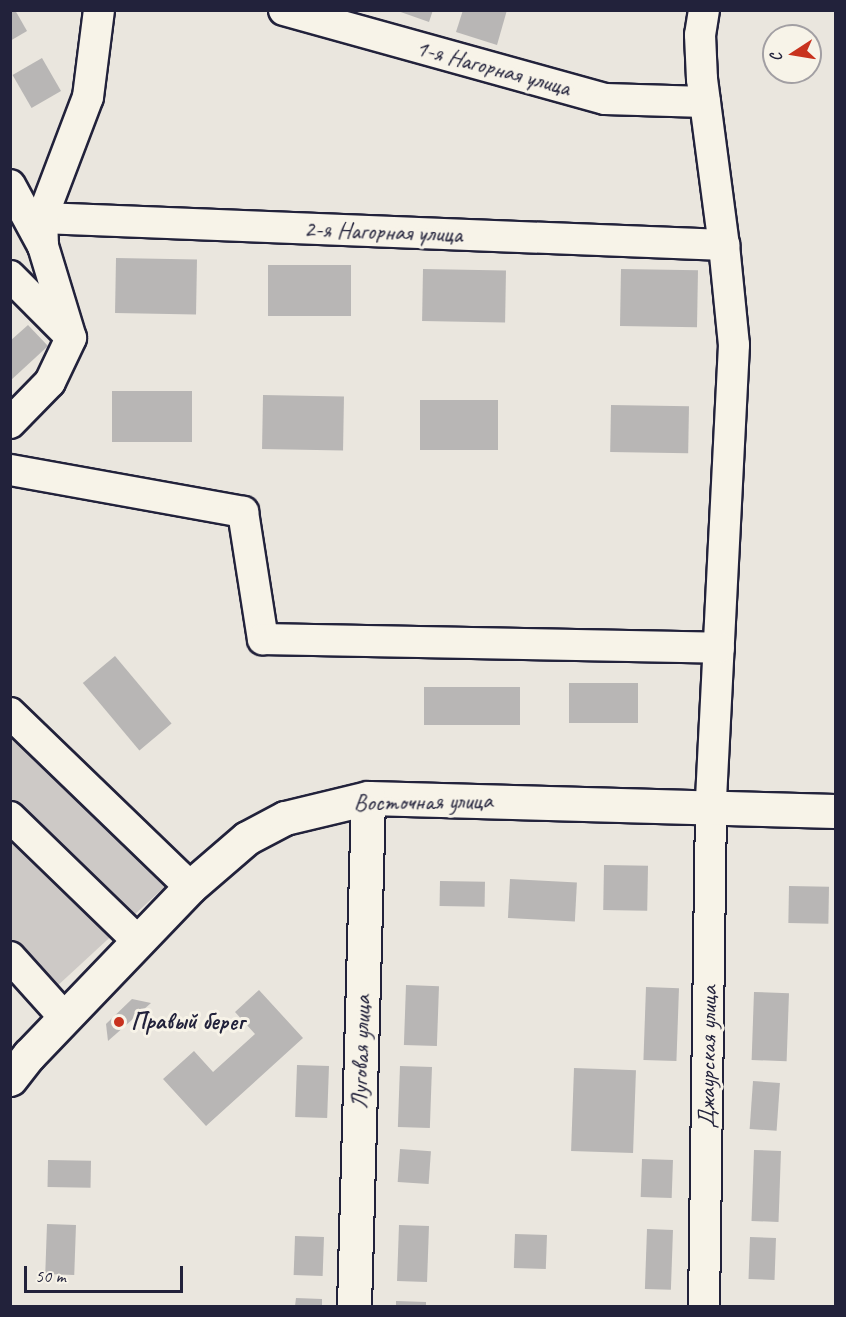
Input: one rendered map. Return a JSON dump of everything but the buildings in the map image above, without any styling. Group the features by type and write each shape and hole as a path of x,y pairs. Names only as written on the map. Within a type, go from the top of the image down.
{"main road":[{"name":"Восточная улица","path":"10,1079 64,1017 190,887 247,838 285,818 368,798 836,811"},
{"name":"Луговая улица","path":"354,1306 368,798"}],"street":[{"path":"42,232 88,97 99,10"},
{"name":"1-я Нагорная улица","path":"284,10 605,99 705,102"},
{"name":"Джаурская улица","path":"704,10 700,35 705,102 724,245 734,345 711,807 704,1306"},
{"path":"10,185 42,232 71,338 50,382 10,423"},
{"name":"2-я Нагорная улица","path":"42,232 724,245"},
{"path":"10,276 71,338"},
{"path":"10,470 243,512 263,639 719,648"},
{"path":"10,713 190,887"},
{"path":"10,817 137,940"},
{"path":"10,957 64,1017"}],"shaded area":[{"path":"11,728 171,881 55,988 11,939"}],"place":[{"name":"Правый берег","path":"119,1022"}]}
